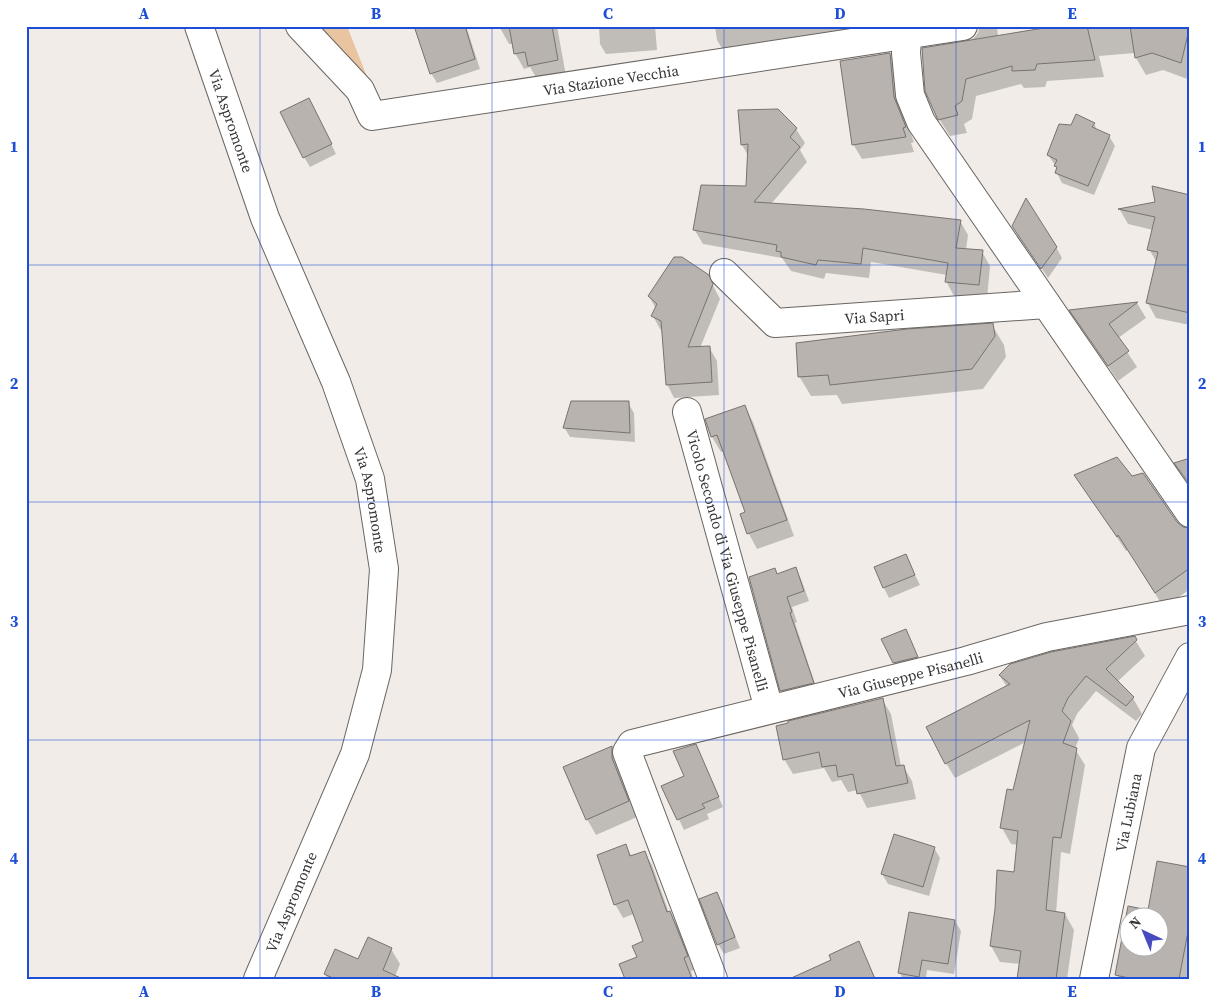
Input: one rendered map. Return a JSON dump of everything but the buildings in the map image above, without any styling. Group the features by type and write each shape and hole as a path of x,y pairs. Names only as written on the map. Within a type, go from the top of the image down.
{"street":[{"name":"Via Aspromonte","path":"200,26 265,218 336,382 370,479 384,569 377,670 355,754 258,979"},
{"name":"Via Stazione Vecchia","path":"300,26 360,90 372,116 908,31 963,26"},
{"path":"908,31 906,53 910,95 921,122 1190,513"},
{"name":"Via Sapri","path":"724,273 775,323 1046,304"},
{"name":"Vicolo Secondo di Via Giuseppe Pisanelli","path":"687,412 769,709"},
{"name":"Via Giuseppe Pisanelli","path":"713,979 627,752 632,744 966,661 1047,637 1190,610"},
{"name":"Via Lubiana","path":"1094,979 1140,748 1190,657"}],"shaded area":[{"path":"317,26 347,26 373,92"}]}
